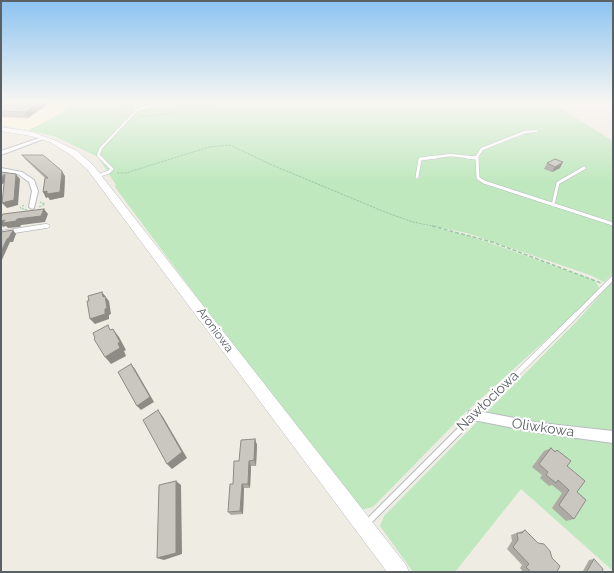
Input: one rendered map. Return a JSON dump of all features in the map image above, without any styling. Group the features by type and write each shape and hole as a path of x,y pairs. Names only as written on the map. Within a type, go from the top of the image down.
{"street":[{"name":"Aroniowa","path":"5,130 44,138 77,156 103,174 399,572"},
{"path":"1,153 44,138"},
{"path":"1,170 20,173 32,181 35,191 32,207"},
{"name":"Oliwkowa","path":"473,415 532,427 613,437"}],"lane":[{"path":"103,174 112,168 100,157 98,153 120,130"},
{"path":"536,131 525,132 482,149 476,158 478,178 484,182 613,224"},
{"path":"417,177 420,159 450,155 476,158"},
{"path":"553,205 558,183 584,168"},
{"path":"1,233 48,226"},
{"name":"Nawłociowa","path":"364,526 473,415 613,278"}],"path":[{"path":"103,174 119,174 209,147 230,145 279,168 384,212 413,222 462,233 492,242 589,276 606,286"}],"green space":[{"path":"29,130 595,130 613,141 613,273 604,282 590,275 467,233 417,223 490,243 590,279 596,282 599,288 569,319 465,413 373,507 361,510 210,315 115,187 116,185 98,157 56,137"},
{"path":"613,281 613,571 521,489 455,572 413,572 380,526 384,516 577,321"}],"building":[{"path":"22,155 43,155 62,171 60,192 47,194 47,191 43,192 45,178 48,178"},
{"path":"555,159 563,162 555,167 547,163"},
{"path":"1,172 16,174 14,200 2,203 5,174 1,177"},
{"path":"44,209 41,216 17,219 16,221 3,223 5,220 1,221 3,214"},
{"path":"13,230 7,239 1,251 1,232"},
{"path":"102,292 103,297 105,296 107,308 105,309 105,314 90,319 87,301 89,301 88,296"},
{"path":"108,325 110,330 113,329 120,342 118,343 120,348 105,357 94,339 93,333"},
{"path":"131,364 150,397 137,406 118,372"},
{"path":"158,410 182,452 167,464 143,420"},
{"path":"255,439 254,460 249,461 248,484 242,484 240,511 228,512 230,484 233,484 234,461 239,461 241,440"},
{"path":"551,448 555,452 557,450 571,461 567,466 585,481 577,492 586,500 574,519 559,505 569,490 558,480 556,483 546,475 548,472 539,464"},
{"path":"176,481 176,553 157,558 159,485"},
{"path":"525,530 538,543 544,544 550,551 552,558 560,566 557,572 531,572 526,567 529,564 513,547 518,540 517,533 522,533"},
{"path":"594,559 603,569 602,572 587,571"}]}
